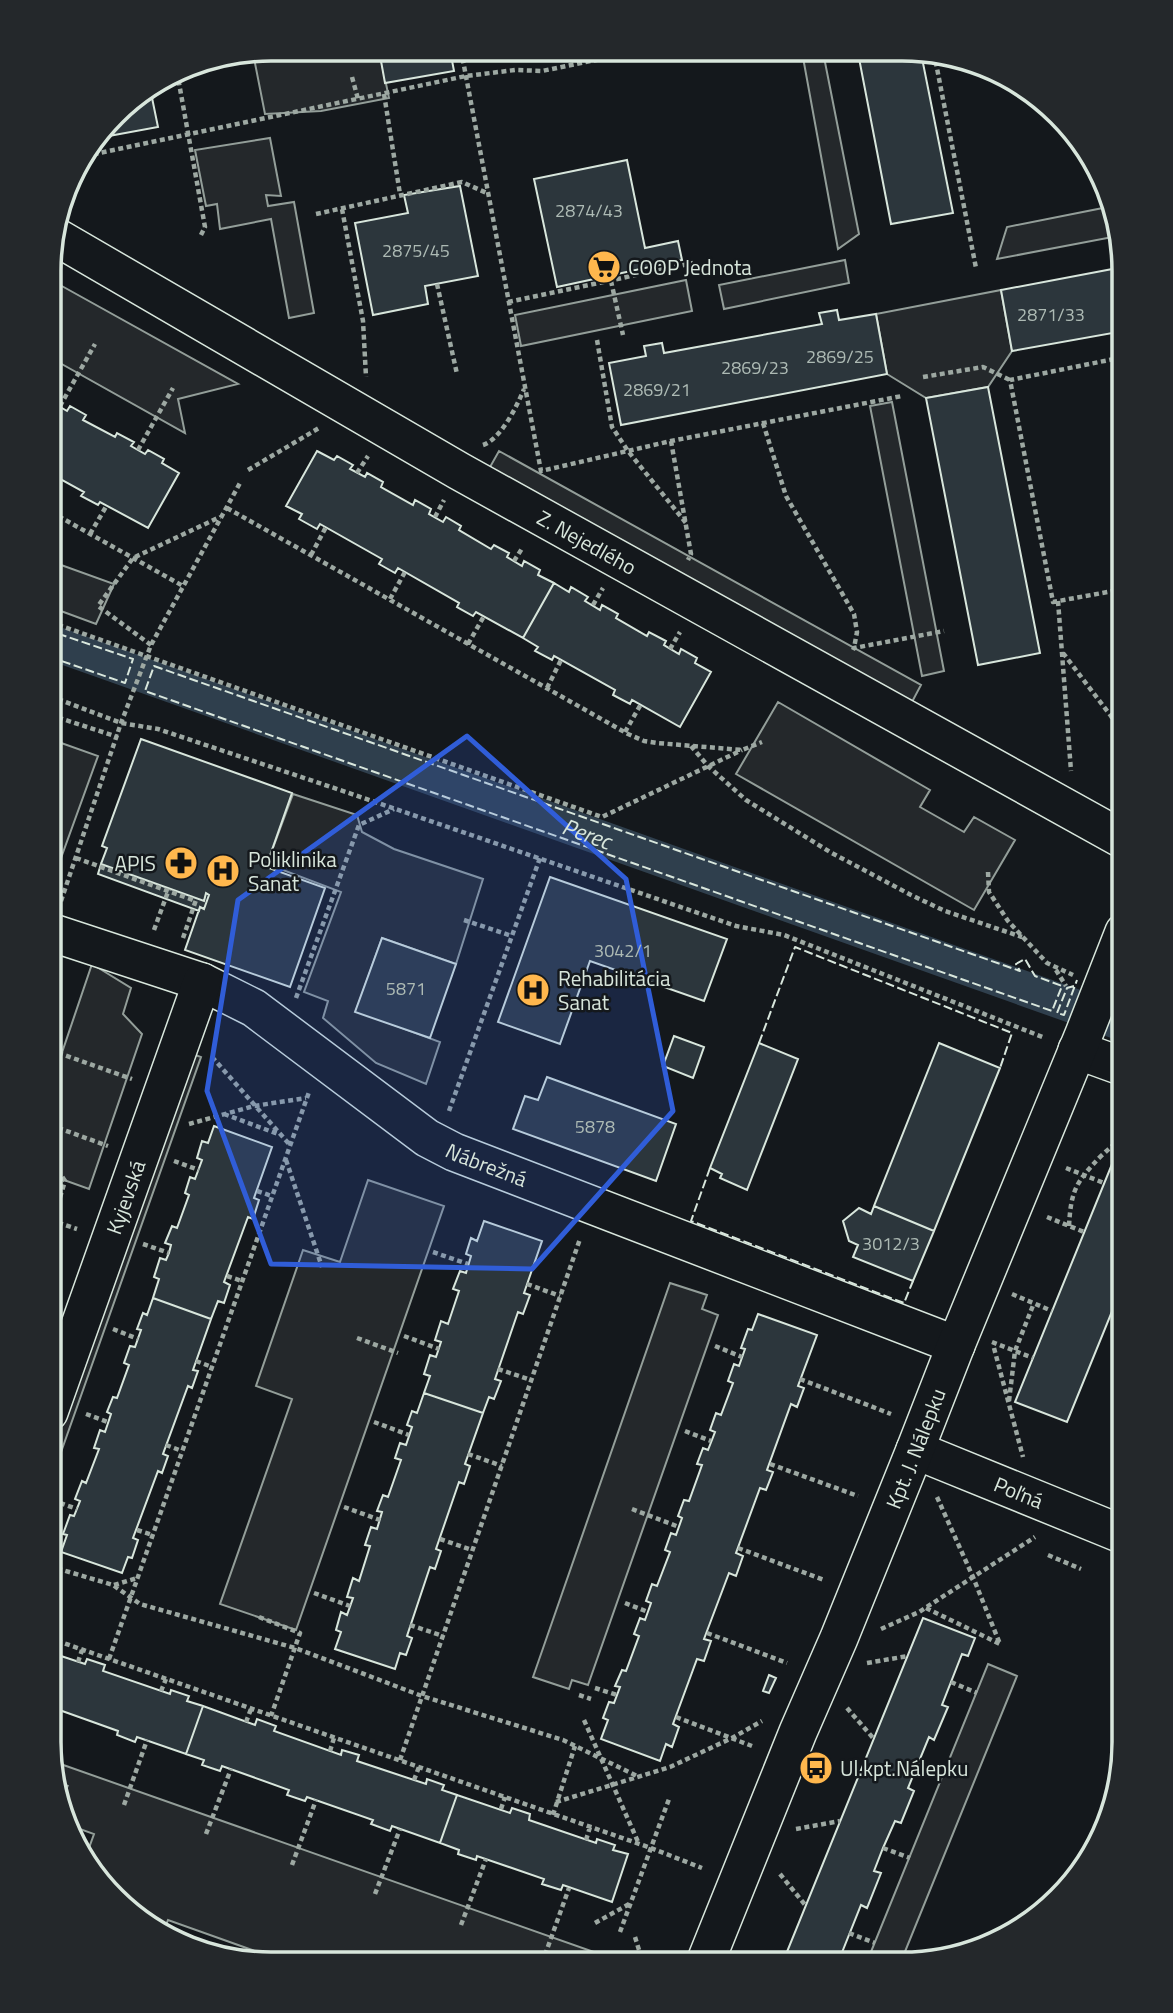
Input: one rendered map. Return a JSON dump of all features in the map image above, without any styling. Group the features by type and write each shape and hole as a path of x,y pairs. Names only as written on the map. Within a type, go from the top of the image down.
{"street":[{"name":"Z. Nejedlého","path":"64,241 460,471 1112,833"},
{"name":"Nábrežná","path":"61,936 202,982 254,1008 427,1138 483,1164 971,1342"},
{"name":"Kpt. J. Nálepku","path":"710,1952 915,1450 971,1342 1073,1042 1083,986 1112,948"},
{"name":"Kyjevská","path":"66,1413 202,982"},
{"path":"1073,1042 1111,1060"},
{"name":"Poľná","path":"915,1450 1056,1523 1111,1533"}],"path":[{"path":"463,61 541,471 670,441 902,396"},
{"path":"98,153 466,76 515,70 542,71 591,61"},
{"path":"936,64 976,268"},
{"path":"352,77 358,99"},
{"path":"179,83 205,227 200,237"},
{"path":"384,94 400,194"},
{"path":"316,214 462,182 489,194"},
{"path":"342,209 363,321 366,377"},
{"path":"509,302 693,263"},
{"path":"611,281 623,335"},
{"path":"436,284 457,374"},
{"path":"597,340 612,427 686,523"},
{"path":"61,404 95,344"},
{"path":"923,377 983,367 1010,380 1112,359"},
{"path":"1010,380 1053,602 1112,591"},
{"path":"138,450 173,388"},
{"path":"473,446 486,445 494,439 525,388"},
{"path":"248,470 329,423"},
{"path":"763,423 786,496 853,614 857,632 849,657"},
{"path":"670,441 691,554 685,564"},
{"path":"61,901 121,723 151,645 240,483"},
{"path":"90,534 107,505"},
{"path":"227,508 644,741 743,750"},
{"path":"151,645 98,606 133,558 221,517"},
{"path":"61,518 183,586"},
{"path":"311,555 326,527"},
{"path":"390,599 405,572"},
{"path":"1058,601 1071,782"},
{"path":"468,644 484,616"},
{"path":"61,626 602,817 762,743"},
{"path":"854,648 944,631"},
{"path":"1062,652 1112,717"},
{"path":"547,688 561,660"},
{"path":"61,700 121,723 158,729 395,808 736,926 784,935 1073,1042"},
{"path":"625,732 641,704"},
{"path":"61,719 118,737"},
{"path":"691,746 708,766 746,800 830,852 945,911 1022,937"},
{"path":"295,999 359,825 395,808"},
{"path":"76,858 196,900 183,940"},
{"path":"427,1138 442,1131 540,858"},
{"path":"988,872 989,892 1008,921 1047,963 1083,986"},
{"path":"154,931 168,890"},
{"path":"464,920 512,936"},
{"path":"1054,967 1065,982 1083,986"},
{"path":"207,1051 290,1145"},
{"path":"61,1054 135,1080"},
{"path":"109,1659 309,1091"},
{"path":"181,1126 254,1106 307,1098"},
{"path":"223,1114 280,1135"},
{"path":"61,1129 111,1147"},
{"path":"1069,1226 1075,1189 1083,1175 1111,1147"},
{"path":"170,1159 198,1170"},
{"path":"285,1159 322,1267"},
{"path":"1056,1164 1104,1183"},
{"path":"61,1174 65,1181 61,1192"},
{"path":"257,1191 272,1196"},
{"path":"1036,1213 1084,1232"},
{"path":"61,1224 81,1231"},
{"path":"400,1760 584,1229"},
{"path":"141,1243 169,1253"},
{"path":"433,1252 468,1264"},
{"path":"227,1276 242,1281"},
{"path":"527,1284 560,1296"},
{"path":"1005,1291 1052,1311"},
{"path":"1009,1405 1015,1351 1034,1303"},
{"path":"111,1329 138,1339"},
{"path":"404,1336 439,1349"},
{"path":"357,1338 398,1353"},
{"path":"971,1342 992,1342 1033,1358"},
{"path":"992,1342 1026,1468"},
{"path":"715,1346 742,1357"},
{"path":"195,1361 212,1367"},
{"path":"498,1369 531,1380"},
{"path":"800,1379 892,1415"},
{"path":"66,1413 108,1422"},
{"path":"374,1422 409,1435"},
{"path":"685,1431 711,1441"},
{"path":"166,1446 183,1451"},
{"path":"468,1454 502,1466"},
{"path":"769,1464 858,1496"},
{"path":"925,1608 1000,1644 935,1493"},
{"path":"61,1503 77,1509"},
{"path":"344,1507 380,1520"},
{"path":"632,1509 679,1527"},
{"path":"872,1633 925,1608 1056,1523"},
{"path":"137,1530 153,1535"},
{"path":"440,1539 472,1550"},
{"path":"737,1548 824,1580"},
{"path":"1048,1555 1081,1569"},
{"path":"61,1570 113,1585 140,1604 295,1648 422,1696 563,1740 639,1777"},
{"path":"113,1585 137,1578"},
{"path":"314,1593 350,1606"},
{"path":"625,1603 648,1612"},
{"path":"259,1617 300,1633 271,1716"},
{"path":"410,1625 443,1636"},
{"path":"707,1633 787,1663"},
{"path":"61,1642 702,1868"},
{"path":"78,1662 82,1650"},
{"path":"862,1664 908,1656"},
{"path":"162,1691 166,1679"},
{"path":"951,1682 977,1693"},
{"path":"595,1688 617,1695"},
{"path":"579,1695 591,1699"},
{"path":"847,1707 874,1739"},
{"path":"246,1722 251,1709"},
{"path":"676,1717 752,1746"},
{"path":"584,1720 639,1844"},
{"path":"556,1802 670,1767 762,1721"},
{"path":"330,1751 334,1738"},
{"path":"124,1805 146,1740"},
{"path":"553,1815 575,1746"},
{"path":"917,1765 943,1776"},
{"path":"414,1780 419,1767"},
{"path":"206,1834 231,1769"},
{"path":"500,1809 505,1797"},
{"path":"621,1932 669,1799"},
{"path":"292,1865 316,1800"},
{"path":"794,1830 840,1821"},
{"path":"586,1840 590,1827"},
{"path":"376,1894 400,1829"},
{"path":"883,1848 910,1858"},
{"path":"461,1925 486,1859"},
{"path":"779,1873 806,1906"},
{"path":"548,1952 569,1888"},
{"path":"595,1923 631,1902"},
{"path":"849,1933 874,1943"},
{"path":"635,1937 640,1952"}],"highlighted area":[{"path":"467,736 626,879 673,1111 532,1269 271,1264 207,1091 238,900"}],"shaded area":[{"path":"381,61 389,98 321,111 265,114 255,62"},
{"path":"804,61 825,61 859,234 838,249"},
{"path":"270,138 281,196 266,195 268,206 294,202 314,313 289,318 271,219 220,229 217,204 206,206 195,150"},
{"path":"1102,208 1109,238 997,259 1007,227"},
{"path":"845,260 849,283 724,309 719,285"},
{"path":"686,280 692,311 521,346 515,315"},
{"path":"61,286 238,384 178,399 185,433 61,364"},
{"path":"1001,290 1012,351 988,387 926,398 887,374 876,314"},
{"path":"892,402 944,671 922,676 870,406"},
{"path":"499,451 921,685 903,719 481,483"},
{"path":"61,565 114,584 96,624 61,611"},
{"path":"778,702 930,790 920,807 964,832 974,817 1015,840 974,910 736,774"},
{"path":"61,743 98,756 61,858"},
{"path":"293,794 357,815 362,832 394,849 483,879 456,964 382,938 356,1011 440,1042 426,1084 376,1063 323,1018 328,1001 304,992 341,892 267,864"},
{"path":"92,964 131,988 123,1014 142,1034 89,1189 61,1179 61,1056"},
{"path":"179,1049 201,1057 61,1452 61,1335"},
{"path":"368,1180 444,1206 296,1630 220,1604 292,1399 256,1386 303,1250 340,1262"},
{"path":"670,1283 707,1295 702,1309 718,1315 588,1685 572,1680 569,1689 533,1677"},
{"path":"988,1664 1017,1676 905,1952 871,1952"},
{"path":"63,1765 594,1952 254,1951 168,1920 166,1924 143,1908 105,1870 89,1847 94,1834 80,1829 77,1822 65,1783"}],"building":[{"path":"381,61 452,61 454,71 385,83"},
{"path":"860,61 923,63 953,213 891,224"},
{"path":"152,99 158,127 112,135 133,113"},
{"path":"627,160 645,248 678,241 682,260 557,287 534,179"},
{"path":"460,186 478,276 425,286 428,304 373,315 355,223 408,213 404,195"},
{"path":"1112,269 1112,333 1012,351 1001,290"},
{"path":"837,310 839,320 876,314 887,374 621,425 609,363 646,356 644,346 662,343 664,353 822,324 819,313"},
{"path":"988,387 1040,653 978,665 926,398"},
{"path":"70,406 86,415 83,420 115,437 117,433 134,442 131,446 145,454 148,450 164,459 162,463 179,473 148,528 100,502 98,505 81,496 84,492 61,479 61,407 67,411"},
{"path":"317,451 334,460 337,456 353,465 350,469 365,477 367,473 383,482 381,487 413,505 415,500 431,509 429,514 443,522 446,517 461,526 459,530 491,549 494,545 509,553 507,557 522,566 524,561 540,570 538,575 554,583 523,638 476,612 473,616 457,607 459,603 398,568 395,573 379,564 382,559 320,524 317,529 299,519 302,514 286,506"},
{"path":"554,583 569,592 571,587 588,597 585,601 600,610 602,605 618,614 616,618 647,636 649,632 666,641 664,645 679,654 681,649 697,658 695,663 711,672 680,727 632,700 630,704 613,695 615,690 554,656 552,660 535,651 538,647 523,638"},
{"path":"141,739 292,793 266,867 325,888 290,987 185,950 200,907 204,909 209,895 206,893 204,901 101,864 107,848 102,846"},
{"path":"101,864 204,901 206,893 209,895 204,909 200,907 199,911 98,874"},
{"path":"550,877 727,939 704,1001 590,961 560,1044 498,1022"},
{"path":"382,938 456,964 430,1038 355,1012"},
{"path":"674,1036 704,1047 693,1078 663,1066"},
{"path":"759,1043 798,1059 747,1190 720,1178 722,1174 710,1168"},
{"path":"939,1043 1000,1068 934,1231 874,1206"},
{"path":"547,1077 676,1124 656,1181 513,1129 525,1096 538,1100"},
{"path":"214,1126 272,1147 254,1198 259,1200 253,1219 248,1217 224,1282 230,1285 224,1303 218,1301 211,1319 153,1298 159,1279 154,1277 160,1258 166,1260 171,1245 165,1243 172,1226 177,1228 189,1195 185,1193 190,1177 195,1179 202,1160 197,1158 202,1141 208,1143"},
{"path":"1111,1166 1111,1313 1067,1422 1015,1402"},
{"path":"874,1206 934,1231 913,1281 853,1257 858,1245 849,1241 843,1221 859,1208 871,1214"},
{"path":"484,1221 542,1241 524,1293 530,1295 523,1314 518,1312 495,1379 501,1381 494,1399 489,1397 483,1413 424,1393 430,1376 424,1374 430,1355 436,1357 441,1342 435,1340 441,1321 448,1324 459,1291 453,1289 460,1271 466,1273 471,1256 466,1254 471,1238 477,1241"},
{"path":"153,1298 211,1319 193,1370 198,1371 192,1388 188,1386 163,1454 168,1456 162,1473 158,1471 133,1538 138,1540 132,1558 128,1557 122,1573 61,1552 67,1535 63,1534 70,1515 74,1516 80,1501 75,1499 82,1481 86,1483 99,1449 94,1448 100,1430 105,1432 111,1414 107,1412 113,1397 117,1398 129,1365 124,1363 130,1346 135,1347 141,1330 137,1329 143,1313 147,1315"},
{"path":"758,1314 817,1335 798,1386 804,1388 797,1407 791,1404 767,1470 773,1472 766,1490 760,1488 736,1553 743,1556 736,1576 729,1573 704,1639 711,1641 704,1661 697,1659 673,1724 679,1727 672,1747 666,1744 660,1761 601,1739 608,1720 603,1718 609,1702 614,1703 620,1687 615,1686 622,1670 626,1671 639,1636 634,1634 640,1618 645,1620 651,1603 646,1601 652,1584 657,1586 670,1552 665,1550 671,1533 676,1535 682,1518 678,1516 684,1500 689,1501 702,1465 697,1464 703,1448 708,1450 715,1432 710,1430 716,1413 721,1415 733,1383 728,1381 734,1364 739,1366 745,1349 741,1348 748,1329 752,1330"},
{"path":"424,1393 483,1413 465,1464 470,1466 464,1484 459,1482 436,1549 441,1551 435,1569 430,1567 407,1636 412,1638 406,1655 400,1653 395,1669 335,1649 341,1632 336,1630 341,1612 347,1615 353,1598 347,1597 353,1578 359,1581 370,1546 365,1545 371,1527 377,1529 382,1512 377,1511 383,1495 388,1497 401,1460 395,1458 400,1443 406,1445 412,1427 407,1425 412,1411 417,1413"},
{"path":"923,1618 975,1638 968,1656 962,1654 942,1705 948,1707 934,1740 929,1737 908,1788 914,1791 901,1823 895,1821 874,1871 881,1873 867,1908 861,1905 842,1952 787,1952"},
{"path":"61,1656 85,1664 87,1659 105,1665 103,1671 170,1694 171,1690 189,1696 187,1701 203,1706 186,1754 137,1737 135,1742 117,1735 118,1731 61,1711"},
{"path":"769,1675 776,1678 769,1693 763,1691"},
{"path":"203,1706 255,1725 257,1719 276,1726 274,1731 341,1755 342,1750 359,1755 357,1761 426,1784 427,1779 444,1785 442,1790 457,1795 440,1843 392,1826 390,1831 371,1824 373,1820 307,1797 305,1801 287,1795 289,1790 222,1766 220,1771 202,1765 204,1760 186,1754"},
{"path":"457,1795 510,1813 512,1808 530,1814 529,1820 596,1843 597,1839 615,1845 613,1850 628,1854 612,1902 563,1885 561,1890 542,1884 544,1879 477,1856 476,1860 458,1854 459,1850 440,1843"}],"waterway":[{"name":"Perec","path":"61,646 1111,1020"}],"fence":[{"path":"61,635 133,659 125,683 61,661"},
{"path":"154,666 1020,971 1016,964 1025,959 1035,976 1062,986 1052,1011 145,691 154,666"},
{"path":"759,1043 795,947 1012,1033 1000,1068"},
{"path":"1074,986 1067,988 1057,1013 1064,1015 1077,980"},
{"path":"710,1168 691,1221 904,1303 913,1281"}],"place":[{"name":"COOP Jednota","path":"604,267"},
{"name":"APIS","path":"181,863"},
{"name":"Poliklinika Sanat","path":"223,871"},
{"name":"Rehabilitácia Sanat","path":"533,990"},
{"name":"Ul.kpt.Nálepku","path":"816,1768"}]}
